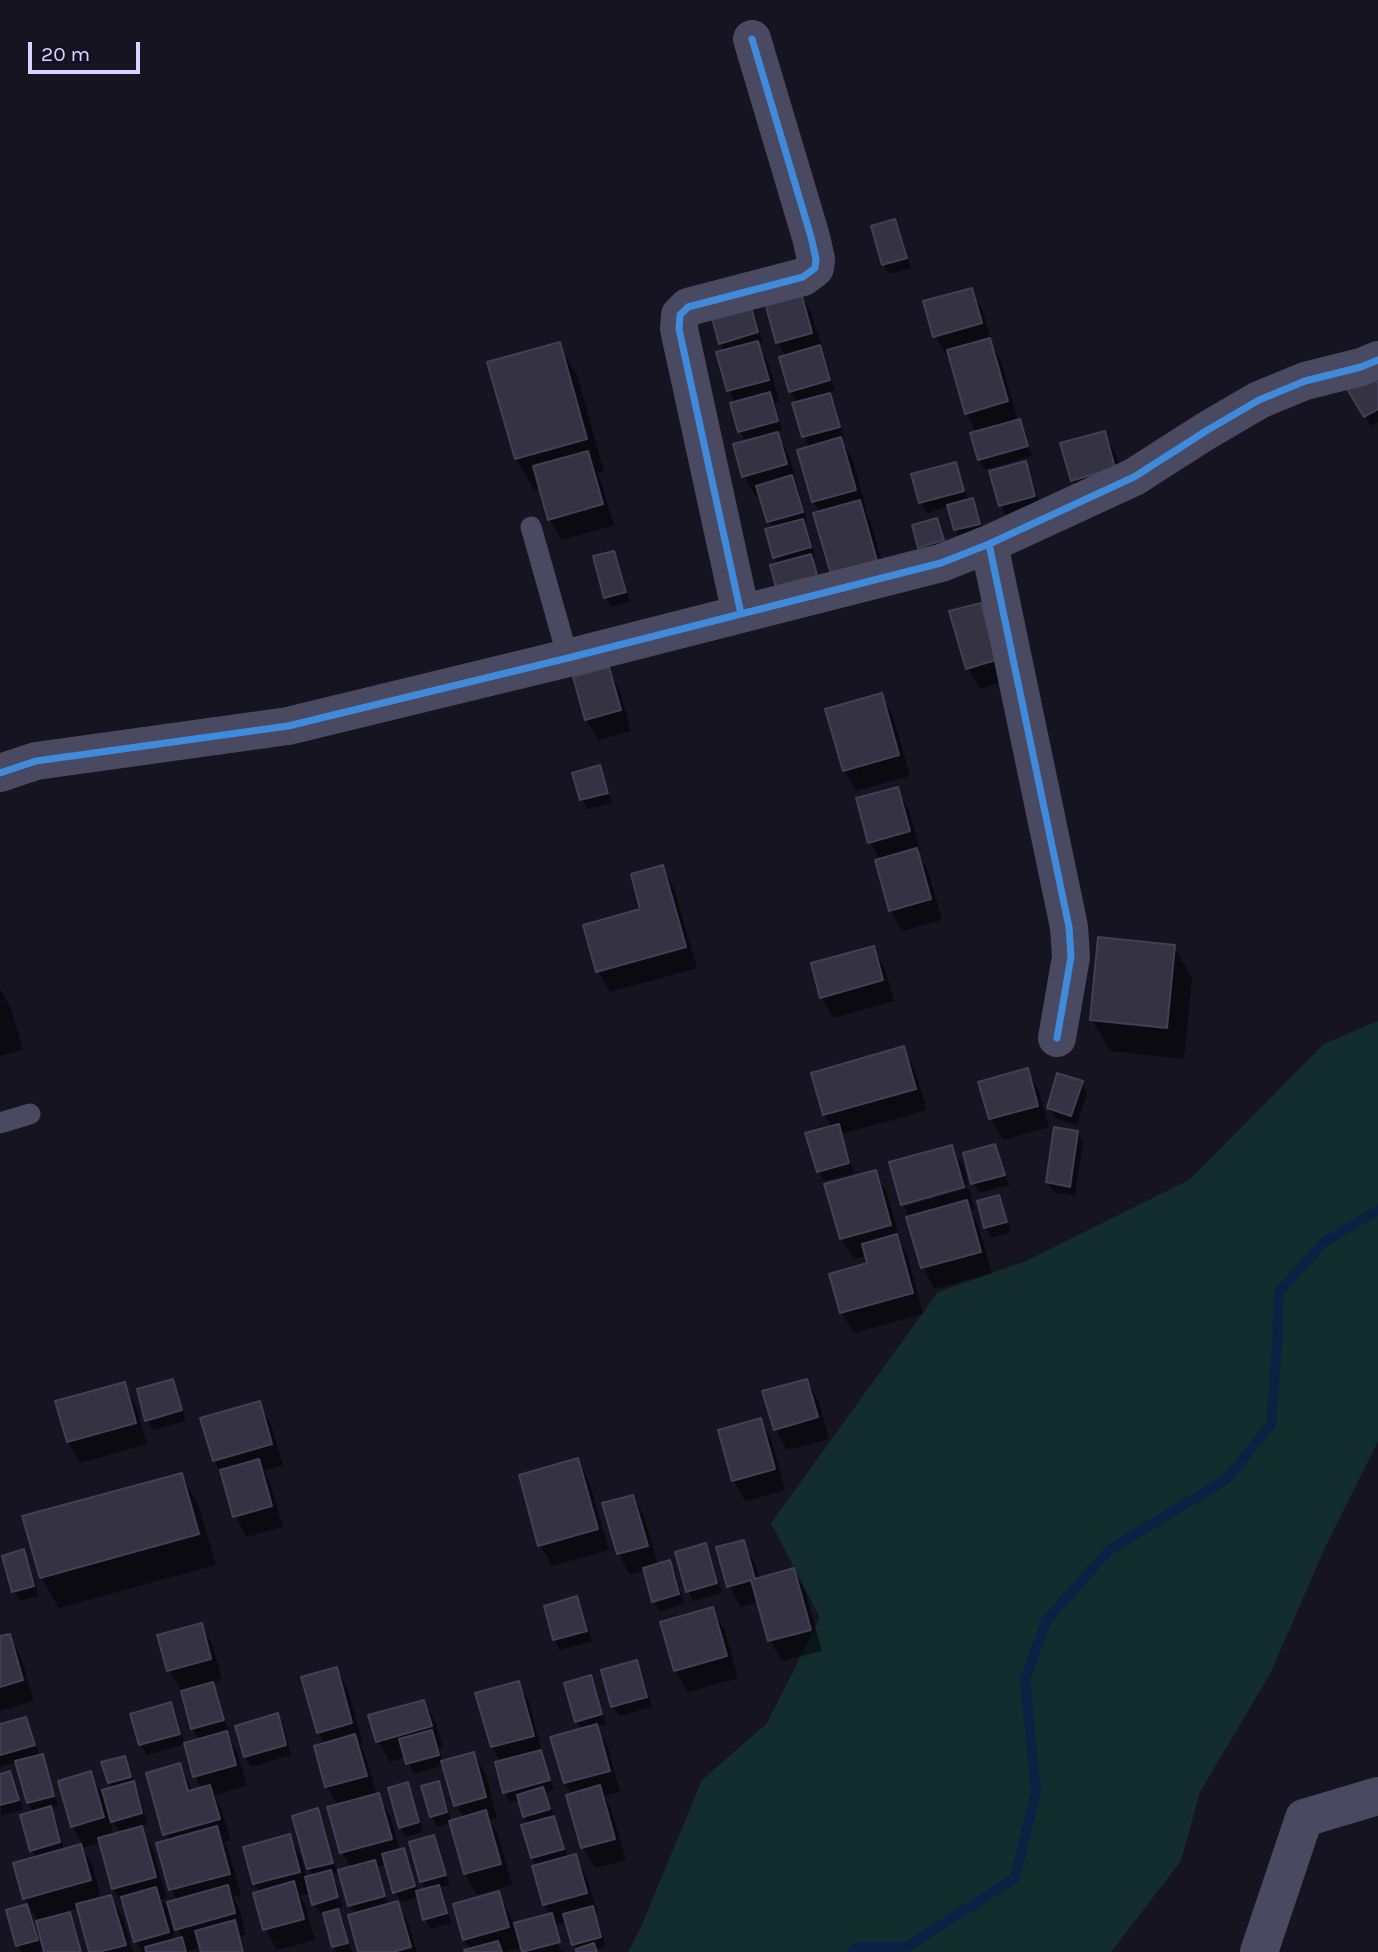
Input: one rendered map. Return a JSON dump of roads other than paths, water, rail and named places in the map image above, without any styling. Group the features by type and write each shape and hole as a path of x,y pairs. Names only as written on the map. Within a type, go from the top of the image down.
{"street":[{"path":"741,614 679,328 680,315 688,306 803,277 815,268 816,259 752,39"},
{"path":"0,773 36,761 288,726 941,563 989,544 1134,477 1259,400 1305,381 1378,360"},
{"path":"989,544 1069,927 1071,957 1057,1038"},
{"path":"1259,1952 1304,1818 1378,1796"}],"lane":[{"path":"531,527 568,658"},
{"path":"0,1123 30,1114"}],"waterway":[{"path":"851,1952 857,1947 907,1947 1015,1878 1036,1792 1025,1680 1046,1621 1109,1550 1227,1479 1271,1424 1279,1292 1323,1243 1378,1210"}]}
